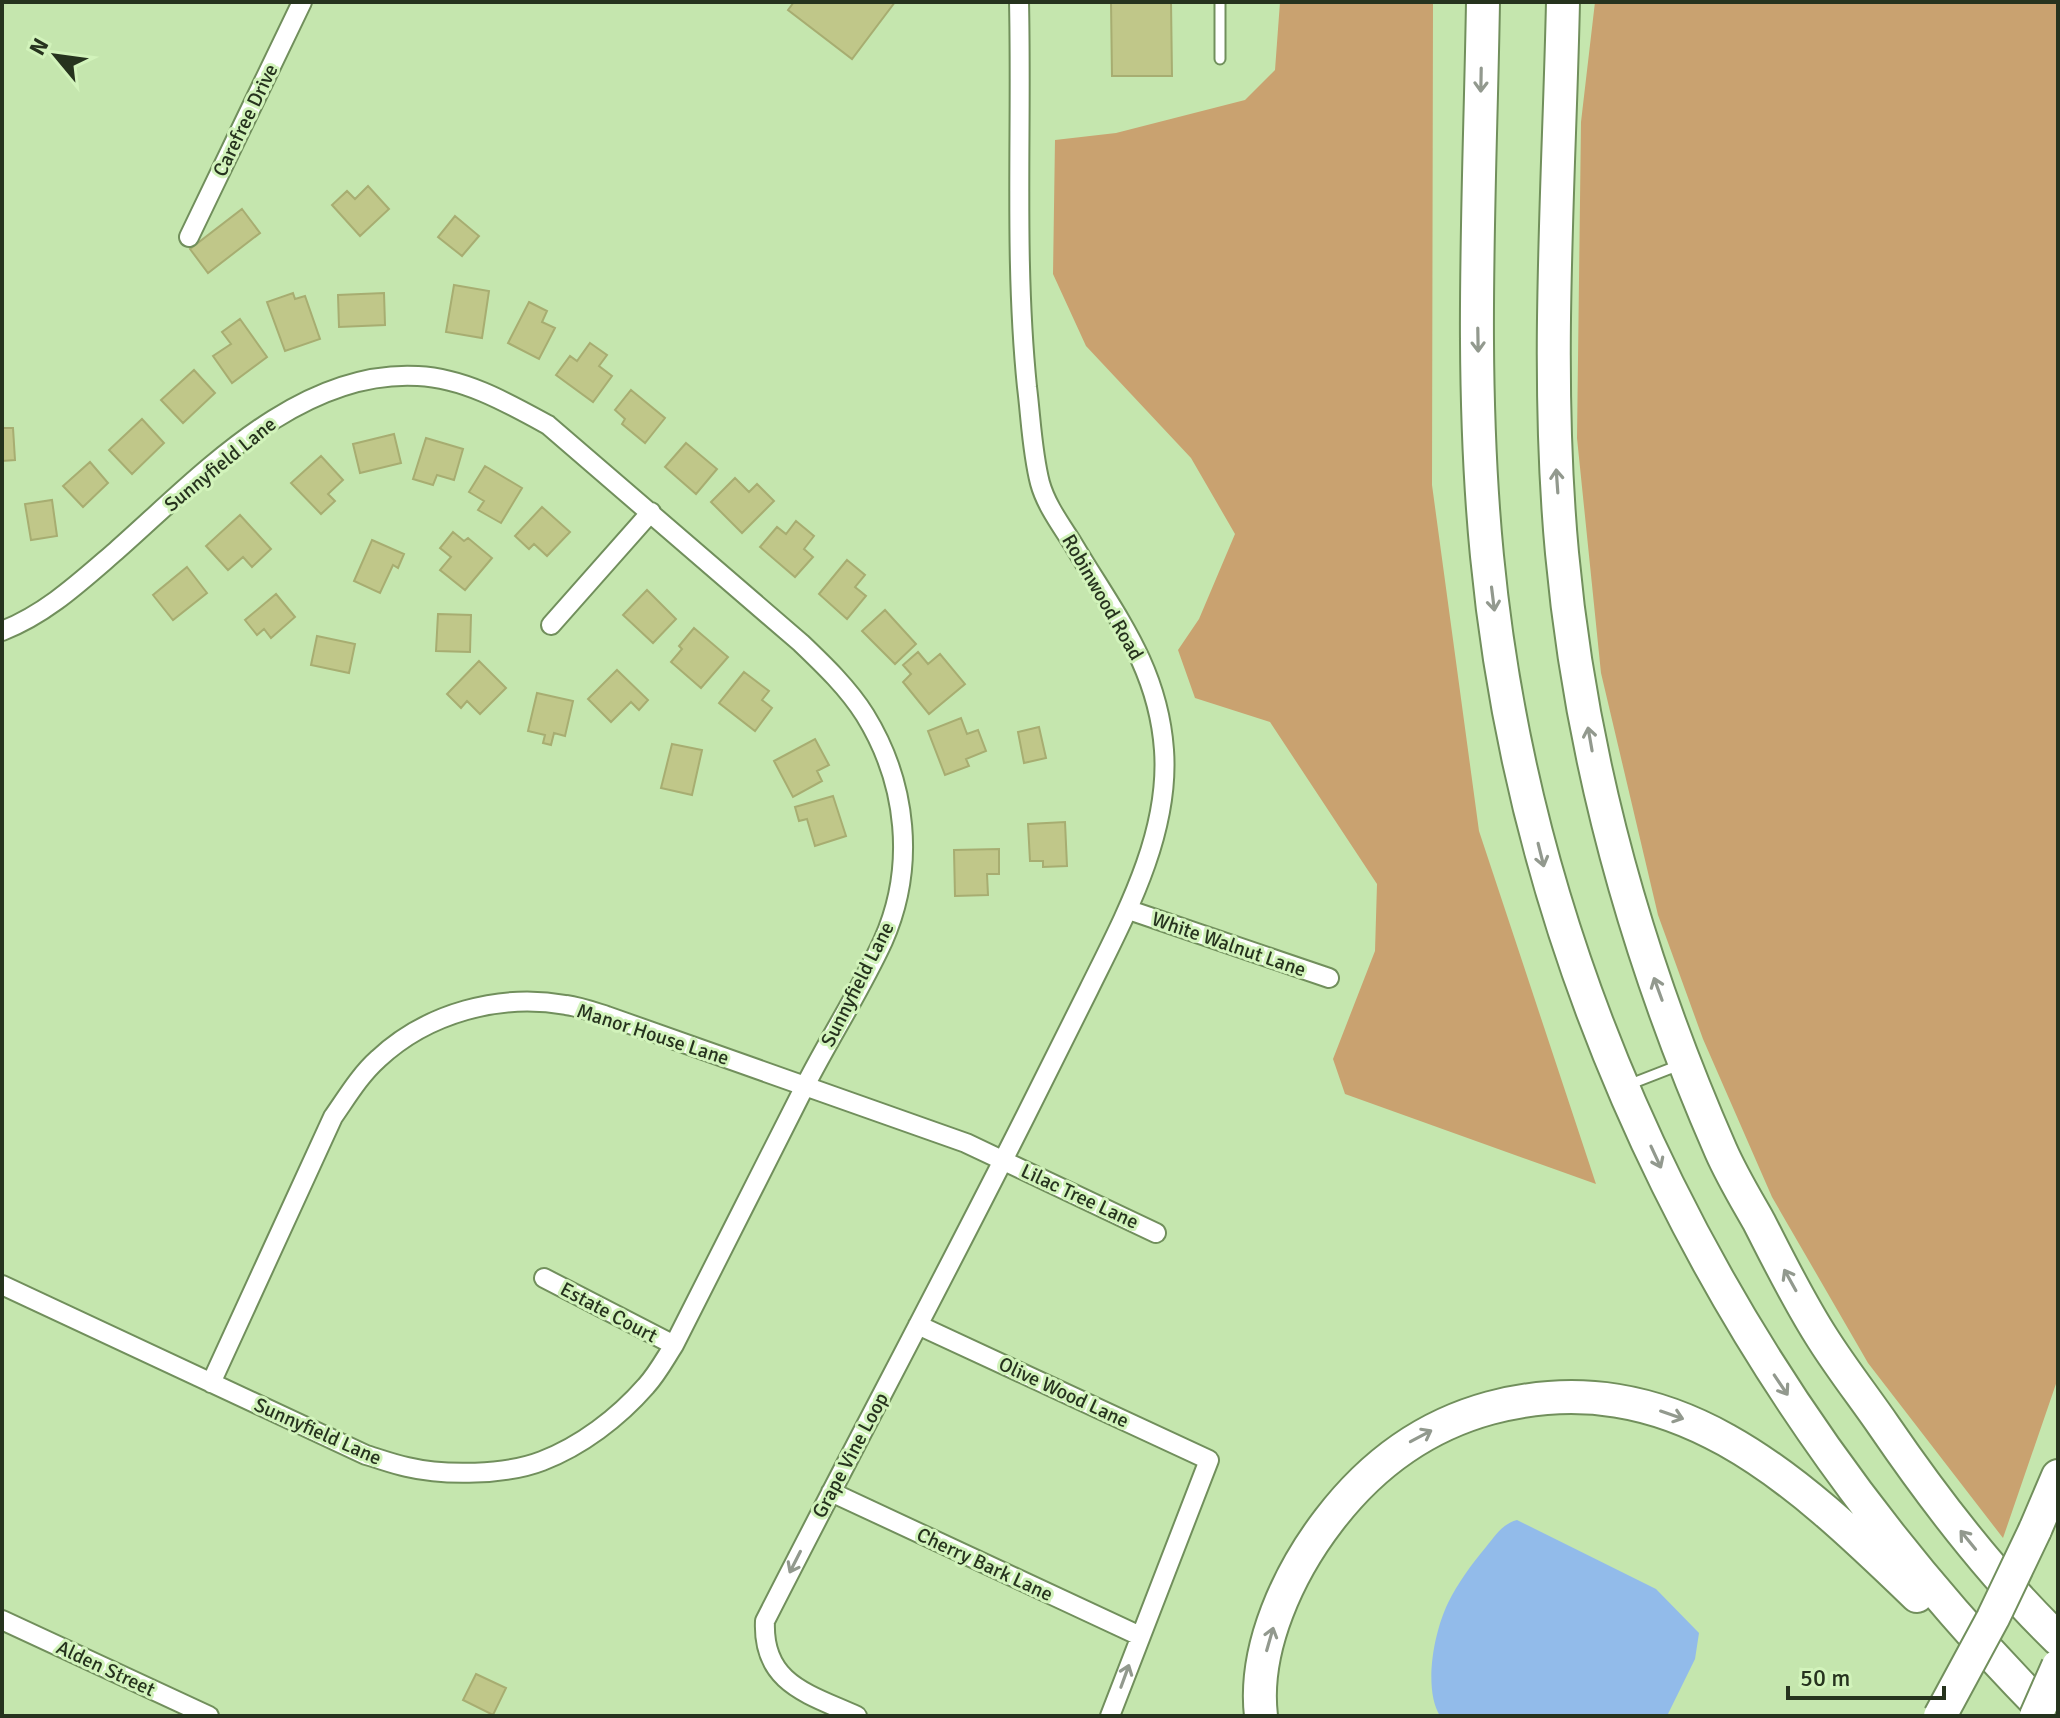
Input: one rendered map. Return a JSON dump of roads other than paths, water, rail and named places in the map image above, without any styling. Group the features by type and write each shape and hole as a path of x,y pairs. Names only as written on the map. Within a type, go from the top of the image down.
{"highway":[{"path":"1483,2 1477,327 1479,449 1487,556 1500,661 1520,769 1545,870 1577,970 1623,1087 1710,1269 1766,1361 1842,1476 1938,1596 2050,1716"},
{"path":"1563,2 1555,453 1562,554 1574,653 1592,751 1616,857 1642,945 1723,1155 1822,1338 1936,1501 2013,1592 2058,1639"},
{"path":"1558,226 1578,2"},
{"path":"1261,1716 1259,1704 1266,1648 1287,1587 1310,1544 1340,1505 1369,1475 1409,1442 1445,1423 1516,1402 1563,1397 1604,1397 1644,1405 1725,1439 1763,1462 1851,1532 2036,1716 2058,1666"},
{"path":"1940,1716 1993,1618 2058,1476"}],"street":[{"name":"Carefree Drive","path":"189,237 302,2"},
{"name":"Robinwood Road","path":"1003,1160 1129,910 1163,797 1164,750 1154,691 1131,636 1078,554 1041,486 1034,453 1022,342 1018,248 1019,2"},
{"name":"Sunnyfield Lane","path":"2,631 21,624 61,599 261,427 308,399 366,380 418,376 462,385 505,402 548,425 833,674 864,714 888,759 902,808 903,854 897,899 883,940 674,1345 648,1384 619,1414 585,1438 541,1462 497,1471 455,1473 410,1468 366,1455 2,1285"},
{"path":"551,625 651,512"},
{"name":"White Walnut Lane","path":"1129,910 1329,978"},
{"name":"Manor House Lane","path":"211,1383 333,1117 377,1059 406,1037 443,1017 485,1006 527,1001 567,1005 607,1016 921,1125 1003,1160"},
{"name":"Lilac Tree Lane","path":"1003,1160 1156,1233"},
{"name":"Grape Vine Loop","path":"857,1716 793,1687 773,1666 764,1642 765,1621 1003,1160"},
{"name":"Estate Court","path":"544,1278 674,1345"},
{"name":"Olive Wood Lane","path":"918,1325 1209,1460 1140,1636"},
{"name":"Cherry Bark Lane","path":"831,1492 1140,1636"},
{"name":"Alden Street","path":"2,1620 209,1716"},
{"path":"1110,1716 1140,1636"}],"lane":[{"path":"1220,2 1220,59"},
{"path":"1623,1087 1685,1063"}],"water":[{"path":"1517,1520 1656,1589 1699,1633 1695,1659 1667,1716 1440,1716 1431,1676 1443,1615 1456,1588 1475,1561 1499,1531"}]}
